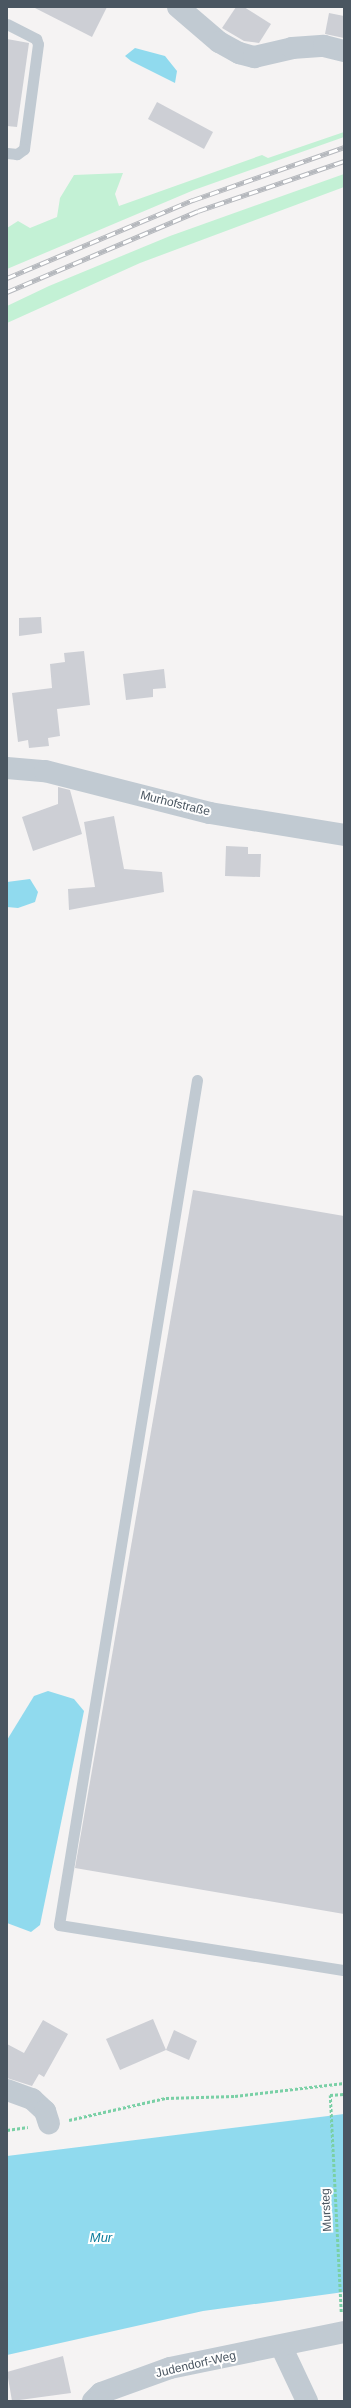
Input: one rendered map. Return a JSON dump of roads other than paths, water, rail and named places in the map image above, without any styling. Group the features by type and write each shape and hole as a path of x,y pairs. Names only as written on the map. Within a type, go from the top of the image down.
{"street":[{"path":"178,7 219,42 239,53 254,57 292,48 324,46 344,51"},
{"name":"Murhofstraße","path":"7,768 45,771 210,813 344,835"},
{"path":"7,2090 32,2099 44,2111 49,2123"},
{"name":"Judendorf-Weg","path":"93,2401 100,2394 170,2368 281,2346 343,2326"},
{"path":"281,2346 307,2401"}],"lane":[{"path":"7,24 36,39 38,44 24,149 17,154 7,153"},
{"path":"197,1080 59,1925 344,1970"}],"water":[{"path":"135,48 165,56 177,71 175,83 131,61 125,56"},
{"path":"30,879 38,892 35,902 18,908 7,907 7,882"},
{"path":"48,1691 74,1699 84,1711 40,1925 31,1932 7,1923 7,1740 34,1696"},
{"name":"Mur","path":"344,2114 344,2292 203,2311 7,2355 7,2156"}],"railway":[{"path":"7,278 193,200 344,147"},
{"path":"7,292 198,211 344,161"}]}
